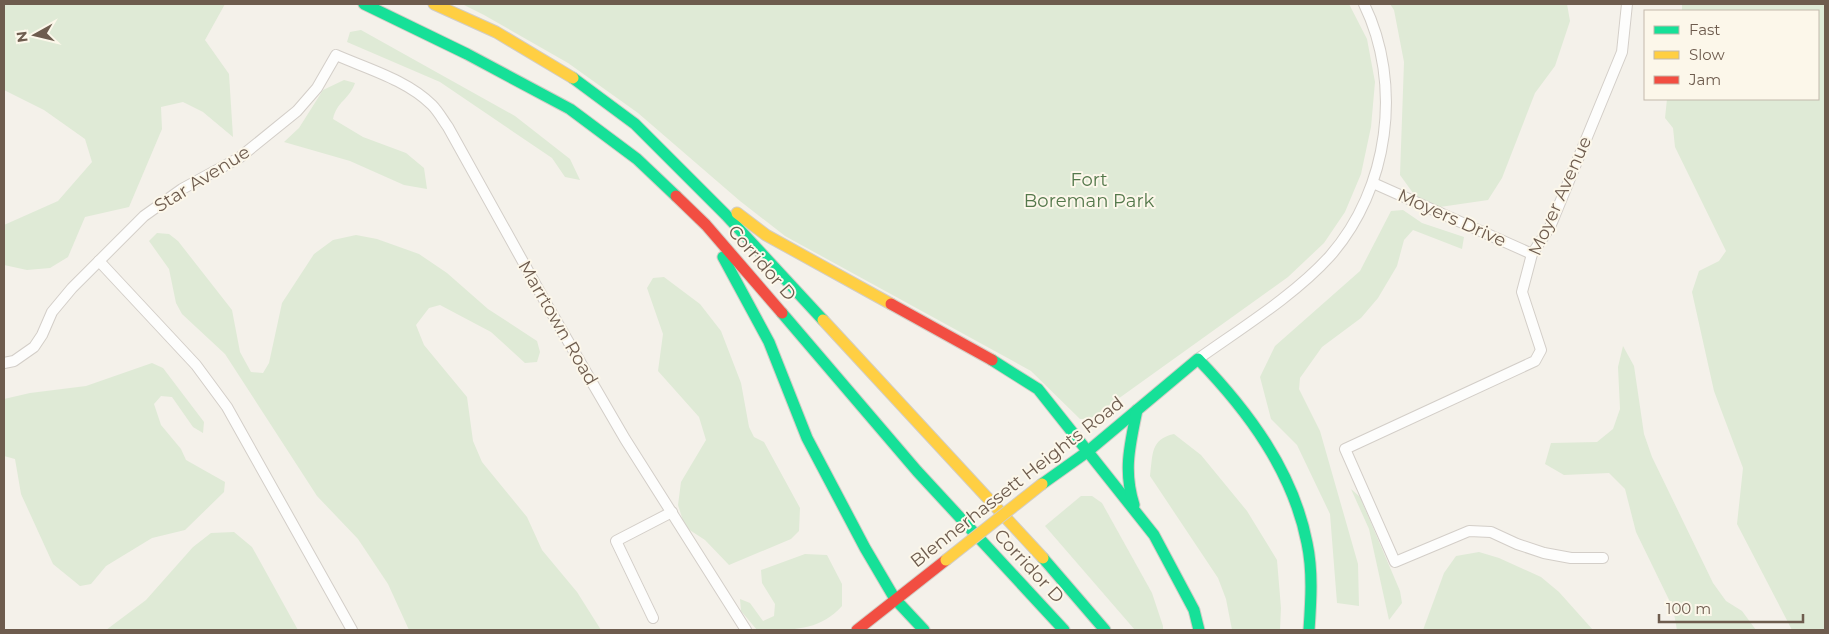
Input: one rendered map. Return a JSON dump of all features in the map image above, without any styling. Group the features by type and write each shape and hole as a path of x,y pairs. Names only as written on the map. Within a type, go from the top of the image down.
{"main road":[{"name":"Corridor D","path":"364,4 467,54 570,109 637,159 706,225 917,471 1064,630"},
{"name":"Corridor D","path":"434,4 496,32 579,82 634,124 726,215 856,354 1059,576 1105,630"},
{"path":"690,179 766,235 982,354 1038,388 1154,535 1194,610 1199,630"},
{"path":"706,225 768,342 807,438 865,548 895,599 924,630"},
{"path":"1198,359 1217,378 1243,411 1280,468 1296,503 1307,543 1310,575 1309,630"},
{"name":"Blennerhassett Heights Road","path":"857,630 1042,484 1087,452 1198,359"},
{"path":"1138,410 1126,473 1128,489 1138,515"}],"street":[{"path":"1198,359 1263,313 1330,257 1351,227 1373,183 1382,145 1386,110 1386,74 1378,38 1364,4"},
{"name":"Moyer Avenue","path":"1603,558 1571,558 1544,553 1517,544 1491,532 1469,531 1395,562 1345,449 1535,361 1540,350 1522,292 1532,254 1550,227 1622,52 1627,4"},
{"name":"Star Avenue","path":"4,363 14,361 34,347 42,335 52,312 72,288 144,216 182,189 239,158 297,111 317,88 336,55"},
{"name":"Marrtown Road","path":"336,55 415,91 432,106 448,127 620,432 745,630"},
{"name":"Moyers Drive","path":"1373,183 1532,254"},
{"path":"99,261 196,365 227,407 352,630"},
{"path":"654,618 616,541 672,512"}],"green space":[{"path":"4,4 225,4 205,40 229,74 233,137 203,112 183,102 161,107 162,129 129,207 85,217 68,257 50,268 27,270 4,265 4,225 58,201 92,162 85,139 44,110 4,90"},
{"name":"Fort Boreman Park","path":"462,4 1349,4 1367,39 1375,82 1371,127 1361,174 1345,212 1324,243 1288,277 1090,419 1080,419 1031,371 785,236 740,201 638,113 568,63"},
{"path":"1390,4 1567,4 1570,21 1555,66 1535,93 1502,178 1488,200 1433,208 1413,193 1400,175 1404,62 1394,10"},
{"path":"1682,4 1825,4 1825,630 1792,630 1737,524 1743,468 1714,391 1692,292 1699,271 1719,261 1726,251 1675,147 1673,128 1665,118 1667,100 1819,100 1819,10 1682,10"},
{"path":"361,30 515,116 570,159 580,180 565,177 552,158 440,82 347,42 350,32"},
{"path":"344,80 355,83 350,93 337,108 333,119 363,137 406,153 424,168 427,189 404,185 350,161 284,142 299,128 323,90"},
{"path":"1403,210 1422,223 1464,237 1462,249 1413,230 1404,240 1397,266 1378,298 1361,318 1322,347 1300,378 1299,389 1320,431 1358,564 1359,606 1337,603 1330,514 1297,445 1271,419 1260,377 1275,346 1360,271 1391,211"},
{"path":"157,233 169,234 178,241 232,310 240,352 251,372 263,373 269,363 282,303 314,254 333,240 356,235 377,239 419,254 447,273 488,309 537,341 540,352 537,362 525,363 491,332 440,305 429,308 416,325 424,345 467,397 473,441 482,462 527,517 542,550 577,592 601,630 409,630 388,584 358,539 317,496 225,354 182,314 176,303 169,269 149,241"},
{"path":"664,277 700,304 721,331 741,383 749,427 754,437 764,442 800,508 799,531 791,539 729,565 705,540 685,527 678,505 681,482 706,440 699,417 658,371 663,334 647,288 653,278"},
{"path":"1623,346 1634,366 1644,434 1652,457 1713,583 1726,601 1742,611 1756,630 1677,630 1673,608 1636,532 1625,489 1609,473 1564,475 1545,464 1551,443 1597,442 1613,429 1620,409 1618,367"},
{"path":"152,363 163,368 204,422 203,433 193,427 172,397 161,396 154,404 161,425 181,449 186,460 225,482 224,492 185,530 152,538 106,566 91,584 80,586 53,564 21,494 15,459 4,456 4,399 30,393 86,386"},
{"path":"1174,434 1201,455 1247,511 1277,560 1281,608 1280,630 1232,630 1226,599 1218,578 1150,476 1154,449 1166,436"},
{"path":"1351,489 1360,497 1400,591 1402,603 1389,620 1369,529"},
{"path":"1081,496 1092,496 1102,503 1152,593 1163,630 1135,630 1045,526"},
{"path":"234,532 252,547 298,630 106,630 146,600 193,547 211,533"},
{"path":"1479,552 1499,558 1541,577 1559,592 1593,630 1423,630 1444,573 1456,556"},
{"path":"805,554 827,555 842,584 842,606 824,621 803,628 757,630 741,611 740,599 750,603 763,621 774,616 775,604 762,583 761,570"}],"traffic: fast":[{"path":"364,4 467,54 570,109 637,159 676,196"},
{"path":"573,78 635,124 726,215 823,320"},
{"path":"723,257 769,342 807,438 865,548 895,599 924,630"},
{"path":"782,313 917,471 1064,630"},
{"path":"1042,484 1087,452 1198,359 1251,421 1280,467 1291,491 1300,517 1309,554 1311,586 1309,630"},
{"path":"992,360 1038,389 1154,535 1194,610 1199,630"},
{"path":"1134,505 1128,469 1137,410"},
{"path":"1043,558 1105,630"}],"traffic: slow":[{"path":"434,4 496,32 573,78"},
{"path":"737,213 766,235 891,304"},
{"path":"823,320 1043,558"},
{"path":"946,560 1042,484"}],"traffic: jam":[{"path":"676,196 706,225 782,313"},
{"path":"891,304 992,360"},
{"path":"857,630 946,560"}]}
